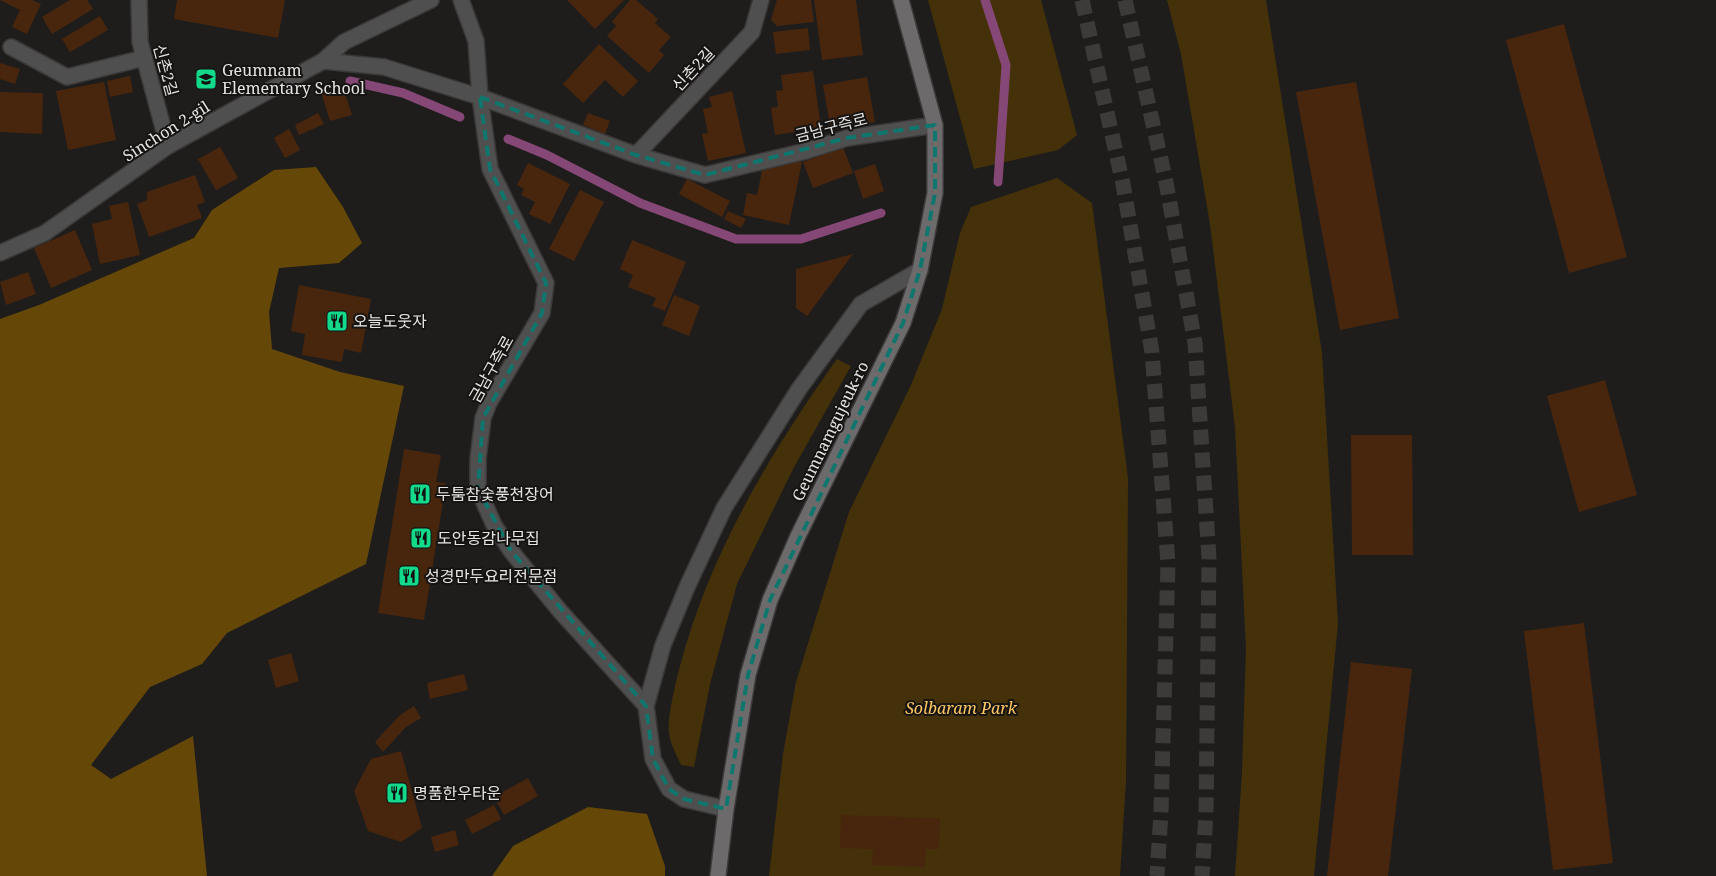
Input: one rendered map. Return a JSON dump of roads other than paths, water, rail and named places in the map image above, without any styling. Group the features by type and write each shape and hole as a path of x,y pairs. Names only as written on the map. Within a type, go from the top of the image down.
{"main road":[{"name":"Geumnamgujeuk-ro","path":"718,876 726,809 748,676 770,600 798,536 903,323 920,270 935,193 935,125 901,0"}],"street":[{"name":"신촌2길","path":"140,0 140,42 168,146"},
{"name":"Sinchon 2-gil","path":"0,253 45,233 168,146 323,62 344,42 431,0"},
{"name":"금남구즉로","path":"460,0 476,41 480,97 490,169 546,283 542,313 489,403 483,418 478,459 478,489 494,525 511,552 560,611 646,706"},
{"name":"신촌2길","path":"636,155 752,32 761,0"},
{"path":"11,47 67,77 144,58"},
{"name":"금남구즉로","path":"323,62 384,68 480,97 636,155 705,175 806,151 847,138 935,125"},
{"path":"726,809 684,799 669,789 653,759 646,706 663,645 687,587 724,508 799,389 861,304 920,270"}],"waterway":[{"path":"985,0 1006,65 998,182"},
{"path":"350,81 403,93 460,117"},
{"path":"508,139 547,155 640,203 736,239 801,239 881,213"}],"tunnel":[{"path":"1082,0 1123,184 1152,352 1168,563 1161,812 1157,876"},
{"path":"1125,0 1166,182 1195,343 1209,558 1206,814 1202,876"}],"place":[{"name":"Geumnam Elementary School","path":"206,79"},
{"name":"오늘도웃자","path":"337,321"},
{"name":"두툼참숯풍천장어","path":"420,494"},
{"name":"도안동감나무집","path":"421,538"},
{"name":"성경만두요리전문점","path":"409,576"},
{"name":"명품한우타운","path":"397,793"}],"park label":[{"name":"Solbaram Park","path":"961,708"}]}
